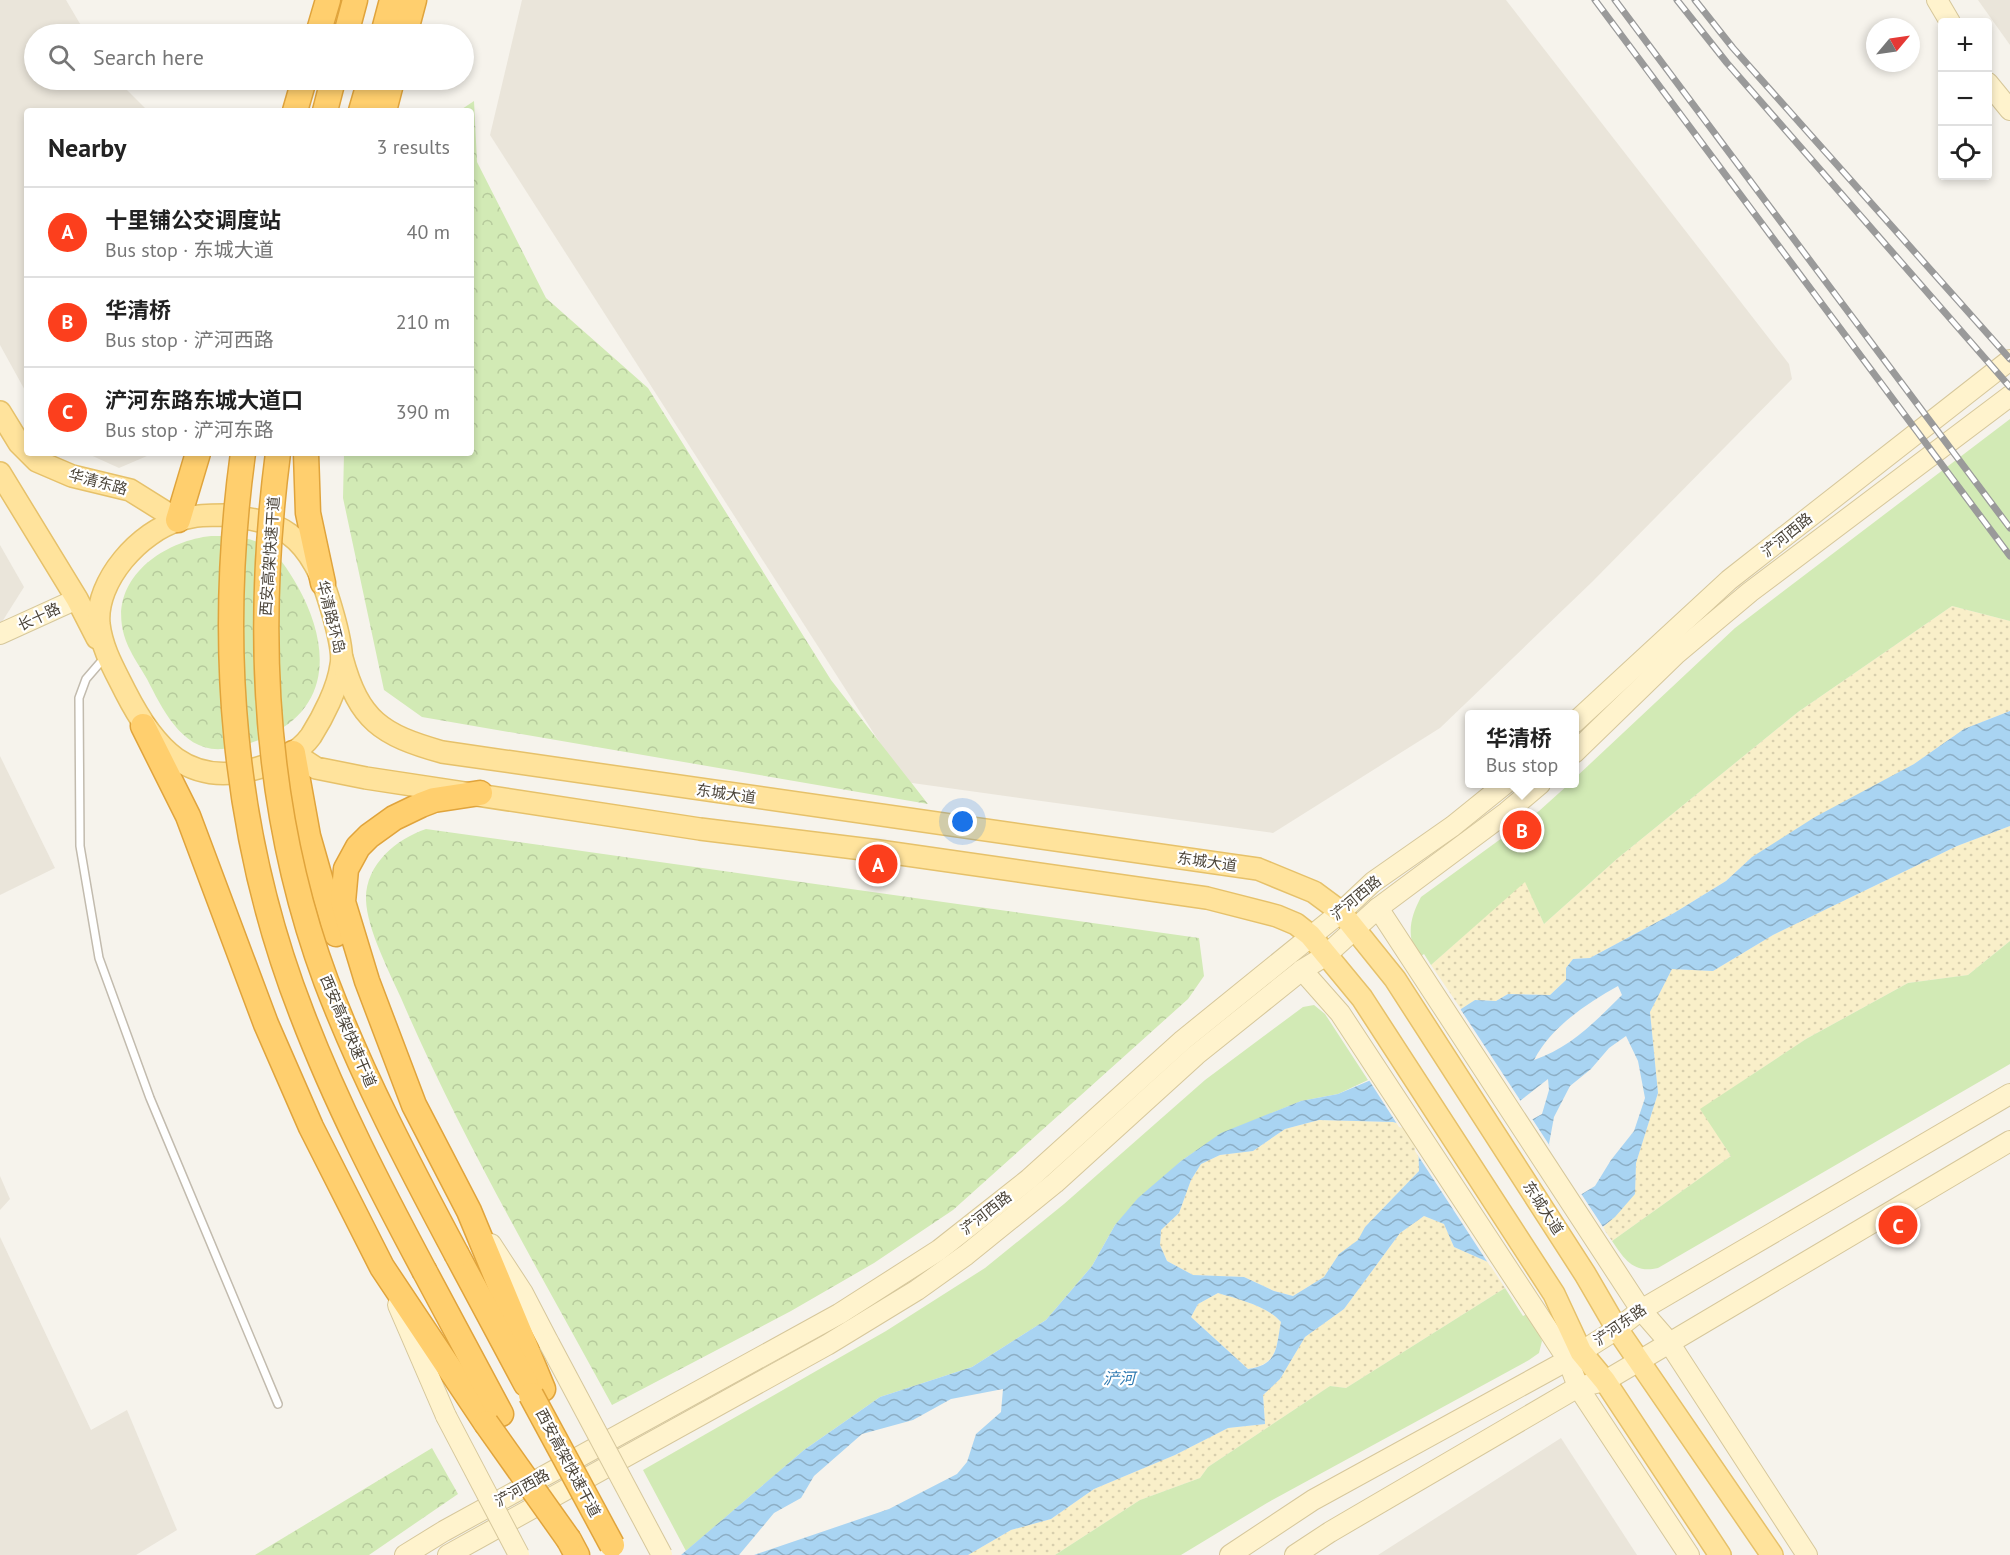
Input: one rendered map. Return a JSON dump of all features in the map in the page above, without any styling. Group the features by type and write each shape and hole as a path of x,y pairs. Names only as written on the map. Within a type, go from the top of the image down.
{"highway":[{"path":"321,24 328,0"},
{"path":"349,24 355,0"},
{"path":"385,24 392,0"},
{"path":"408,24 414,0"},
{"path":"296,108 301,90"},
{"path":"325,108 330,90"},
{"path":"362,108 367,90"},
{"path":"385,108 390,90"},
{"path":"178,520 197,456"},
{"path":"243,456 230,591 232,683 240,775 260,880 279,948 315,1048 360,1146 424,1272 493,1419"},
{"name":"西安高架快速干道","path":"278,456 267,571 266,662 270,741 290,852 313,942 345,1028 388,1124 457,1255 537,1392 615,1550"},
{"path":"306,456 308,513 323,583"},
{"path":"142,726 188,816 287,1076 382,1267 493,1419 573,1548"},
{"path":"293,753 308,836 349,972 368,1019 469,1211 537,1392"},
{"path":"414,1105 349,927 343,902 346,869 358,847 394,818 434,800 480,793"}],"main road":[{"path":"1937,0 1948,18"},
{"path":"1992,88 2010,110"},
{"name":"浐河西路","path":"1579,719 1729,580 2010,360"},
{"name":"浐河西路","path":"1579,749 1676,654 1750,592 2010,396"},
{"name":"华清东路","path":"0,412 24,448"},
{"name":"华清东路","path":"33,456 38,461 72,476 130,490 178,520"},
{"path":"0,473 77,599 106,655"},
{"name":"华清路环岛","path":"225,515 267,523 288,533 304,548 323,583 342,658 339,676 310,736 283,760 232,774 205,772 167,754 142,726 106,655 99,622 99,606 107,582 138,545 178,520 225,515"},
{"name":"长十路","path":"0,634 77,599"},
{"name":"东城大道","path":"342,658 350,687 368,716 404,739 442,752 1258,869 1314,892 1341,912 1395,979 1586,1274 1617,1329 1772,1555"},
{"path":"293,753 316,768 700,828 1207,898 1277,916 1311,935 1325,956 1362,998 1554,1294 1574,1356 1578,1387 1689,1555"},
{"name":"浐河西路","path":"405,1555 444,1531 829,1319 901,1276 1029,1179 1136,1082 1341,912 1373,882 1453,826 1499,788"},
{"name":"浐河西路","path":"448,1555 827,1345 917,1290 1014,1218 1197,1055 1302,970 1325,956 1378,908 1507,812 1534,788"},
{"path":"1378,908 1641,1310 1668,1341 1807,1555"},
{"path":"1302,970 1340,1013 1531,1305 1574,1356 1605,1381 1720,1555"},
{"name":"浐河东路","path":"1230,1555 1313,1500 1574,1356 1617,1329 1641,1310 2010,1094"},
{"path":"1295,1555 1330,1532 1578,1387 1605,1381 1668,1341 2010,1141"},
{"path":"469,1211 523,1293 662,1555"},
{"path":"382,1267 446,1416 519,1555"}],"lane":[{"path":"106,655 86,679 79,698 80,846 99,958 150,1098 278,1404"}],"shaded area":[{"path":"0,0 66,0 80,24 24,24 24,90 127,90 145,108 24,108 24,389 0,345"},
{"path":"522,0 1506,0 1789,364 1792,379 1592,582 1440,728 1273,833 905,782 490,135"},
{"path":"1978,0 2010,0 2010,45 1992,18"},
{"path":"93,456 147,456 119,468"},
{"path":"0,545 24,587 0,625"},
{"path":"0,756 55,868 0,895"},
{"path":"0,1176 10,1199 0,1210"},
{"path":"0,1237 91,1430 127,1410 177,1530 136,1555 0,1555"},
{"path":"1561,1438 1637,1555 1378,1555"}],"green space":[{"path":"474,101 477,162 546,298 648,388 831,680 928,804 422,717 384,690 343,498 344,456 474,456 474,108 464,108"},
{"path":"2010,419 2010,621 1952,606 1798,712 1618,858 1544,924 1525,882 1431,965 1424,954 1418,958 1412,942 1411,927 1414,912 1421,897 1539,811 1565,788 1579,788 1579,774 1735,628"},
{"path":"211,536 248,539 260,543 277,556 294,581 308,608 319,649 319,670 315,689 306,706 291,722 259,740 222,749 208,748 196,743 175,726 159,703 128,646 121,615 124,597 132,580 144,566 175,546 193,539"},
{"path":"426,829 1199,938 1204,976 1188,999 953,1210 874,1263 791,1311 612,1405 449,1102 374,937 366,900 371,876 384,855 404,839"},
{"path":"2010,941 2010,1064 1658,1268 1636,1267 1621,1254 1612,1241 1731,1156 1700,1109 1806,1039 1908,983 1968,975"},
{"path":"1314,1005 1325,1014 1368,1080 1338,1094 1301,1101 1221,1134 1181,1161 1115,1225 1092,1266 1046,1320 972,1367 880,1397 804,1450 686,1551 643,1470 886,1331 985,1268 1064,1204 1205,1080 1303,1007"},
{"path":"1505,1288 1523,1316 1529,1313 1542,1341 1539,1353 1529,1360 1267,1503 1181,1555 1055,1555 1140,1500 1200,1478 1208,1467 1330,1386 1346,1388"},
{"path":"432,1448 458,1494 369,1555 255,1555"}],"sand":[{"path":"1952,606 2010,621 2010,711 1964,729 1914,764 1752,857 1726,881 1674,913 1590,958 1573,959 1566,968 1566,980 1550,995 1508,994 1496,1001 1475,1000 1461,1009 1431,965 1525,881 1544,924 1618,858 1798,712"},
{"path":"2010,826 2010,941 1968,975 1908,983 1806,1039 1701,1109 1731,1156 1612,1241 1603,1228 1635,1194 1636,1163 1658,1093 1650,1012 1672,969 1713,971 1773,935 1957,846"},
{"path":"1319,1120 1393,1122 1418,1129 1419,1171 1365,1227 1359,1240 1339,1254 1324,1277 1293,1296 1274,1291 1244,1277 1193,1275 1167,1261 1160,1245 1161,1230 1179,1213 1191,1180 1201,1164 1220,1155 1253,1151 1285,1129"},
{"path":"1424,1216 1444,1224 1454,1247 1488,1262 1505,1288 1346,1388 1330,1386 1208,1467 1200,1478 1140,1500 1055,1555 968,1555 1011,1530 1051,1519 1094,1489 1175,1455 1228,1428 1265,1424 1263,1395 1280,1379 1305,1337 1344,1309 1400,1233"},
{"path":"1218,1293 1260,1307 1281,1322 1277,1346 1266,1363 1248,1369 1191,1317 1198,1304"}],"water":[{"name":"浐河","path":"2010,711 2010,826 1957,846 1773,935 1713,971 1672,969 1650,1012 1658,1093 1636,1163 1635,1194 1615,1217 1595,1233 1488,1262 1454,1247 1444,1224 1424,1216 1400,1233 1344,1309 1305,1337 1280,1379 1263,1395 1265,1424 1228,1428 1175,1455 1094,1489 1051,1519 1011,1530 968,1555 754,1555 889,1509 957,1474 967,1462 976,1434 1001,1412 1003,1389 951,1399 913,1420 862,1434 814,1476 801,1498 774,1513 739,1555 681,1555 804,1450 880,1397 972,1367 1046,1320 1092,1266 1115,1225 1138,1198 1181,1161 1221,1133 1301,1101 1338,1094 1404,1066 1437,1039 1461,1009 1475,1000 1496,1001 1508,994 1550,995 1566,980 1566,968 1573,959 1590,958 1674,913 1726,881 1752,857 1815,817 1914,764 1964,729","holes":["1618,986 1622,995 1571,1041 1534,1060 1550,1037 1570,1017","1626,1036 1638,1061 1645,1098 1634,1131 1611,1160 1595,1186 1572,1200 1560,1179 1549,1144 1554,1117 1570,1086 1591,1069 1609,1048","1548,1079 1549,1090 1542,1114 1522,1125 1516,1104","1319,1120 1393,1122 1418,1129 1419,1171 1365,1227 1358,1240 1339,1254 1324,1277 1293,1296 1274,1291 1244,1277 1193,1275 1167,1261 1160,1245 1161,1230 1179,1213 1191,1180 1201,1164 1220,1155 1253,1151 1285,1129","1218,1293 1243,1301 1260,1307 1281,1322 1277,1346 1271,1359 1266,1363 1248,1369 1191,1317 1198,1304"]}],"pier":[{"path":"1459,1007 1522,1103 1519,1106 1524,1121 1531,1117 1555,1154 1563,1178 1573,1196 1580,1192 1605,1230 1541,1262 1506,1269 1490,1266 1415,1151 1415,1131 1399,1127 1367,1077 1403,1063 1435,1037"}],"railway":[{"path":"1595,0 2010,556"},
{"path":"1615,0 2010,528"},
{"path":"1677,0 1727,63 2010,387"},
{"path":"1695,0 1733,48 2010,359"}],"place":[{"name":"华清桥","path":"1522,830"},
{"name":"十里铺公交调度站","path":"878,864"},
{"name":"浐河东路东城大道口","path":"1898,1225"}]}
